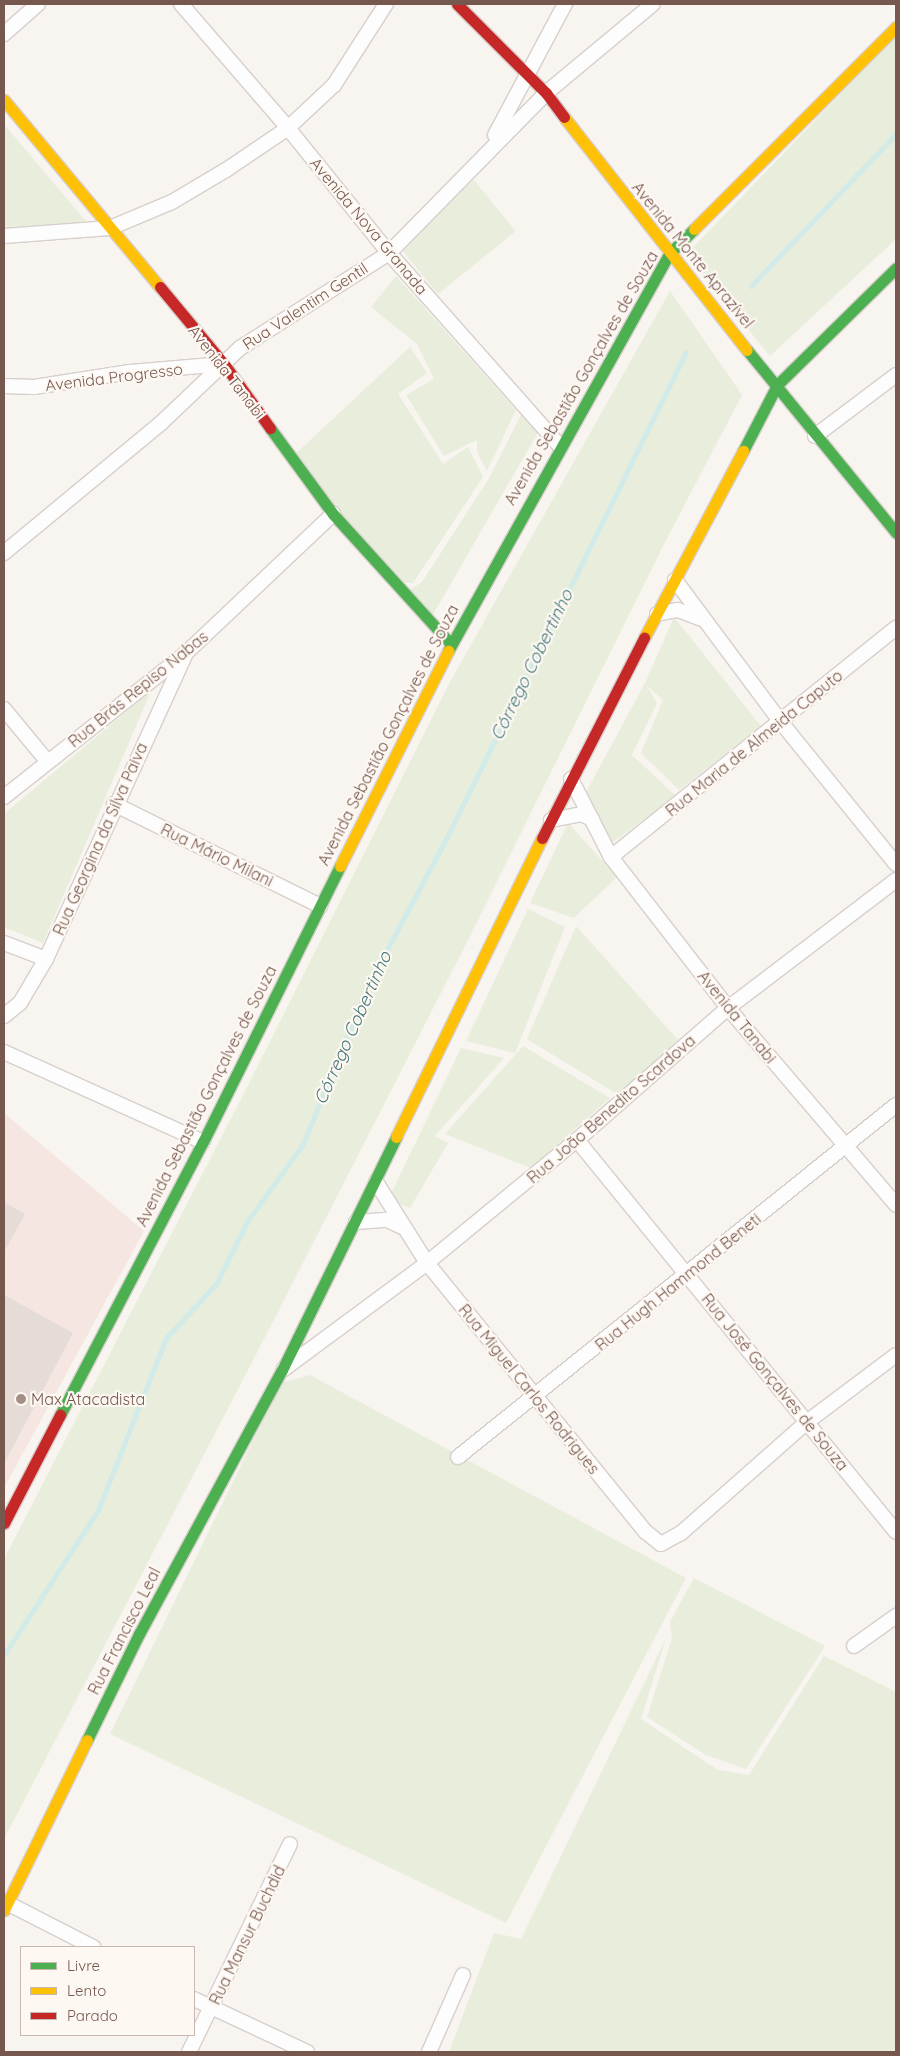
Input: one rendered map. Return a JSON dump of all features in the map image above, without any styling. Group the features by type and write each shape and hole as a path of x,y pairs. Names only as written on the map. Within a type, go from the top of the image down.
{"main road":[{"name":"Avenida Monte Aprazível","path":"457,4 528,78 546,93 669,254 777,385 815,436 896,533"},
{"name":"Avenida Sebastião Gonçalves de Souza","path":"4,1523 203,1142 451,644 669,254 896,28"},
{"name":"Avenida Tanabi","path":"4,100 224,364 333,514 451,644"},
{"path":"282,1370 376,1182 571,779 777,385 896,268"},
{"name":"Rua Francisco Leal","path":"5,1906 139,1634 282,1370"}],"street":[{"path":"4,34 38,4"},
{"name":"Avenida Nova Granada","path":"182,4 288,128 389,253 560,446"},
{"path":"4,236 110,228 172,202 288,128 334,85 386,4"},
{"path":"528,78 566,4"},
{"name":"Rua Valentim Gentil","path":"4,552 160,424 240,348 389,253 486,151 546,93 653,4"},
{"name":"Rua Valentim Gentil","path":"486,151 528,78"},
{"name":"Avenida Progresso","path":"4,386 34,387 130,372 224,364"},
{"path":"815,436 896,375"},
{"name":"Rua Brás Repiso Nabas","path":"4,797 185,654 333,514"},
{"path":"675,580 780,721 896,864"},
{"path":"657,614 678,610 693,613 705,620"},
{"name":"Rua Maria de Almeida Caputo","path":"611,857 896,628"},
{"name":"Rua Georgina da Silva Paiva","path":"4,1016 20,1003 46,959 114,804 185,654"},
{"path":"4,709 47,762"},
{"name":"Avenida Tanabi","path":"571,779 611,857 728,1008 896,1205"},
{"name":"Rua Mário Milani","path":"114,804 320,906"},
{"path":"551,820 581,814 592,819"},
{"name":"Rua João Benedito Scardova","path":"282,1370 427,1263 578,1140 728,1008 896,880"},
{"path":"4,943 46,959"},
{"path":"4,1052 203,1142"},
{"name":"Rua Hugh Hammond Beneti","path":"458,1457 688,1275 896,1105"},
{"name":"Rua José Gonçalves de Souza","path":"578,1140 896,1532"},
{"name":"Rua Miguel Carlos Rodrigues","path":"376,1182 427,1263 646,1532 661,1544 681,1533 807,1422"},
{"path":"356,1222 387,1220 405,1228"},
{"path":"303,1328 326,1338"},
{"path":"807,1422 896,1355"},
{"path":"854,1646 896,1616"},
{"name":"Rua Mansur Buchdid","path":"189,2052 290,1844"},
{"path":"5,1906 91,1946"},
{"path":"429,2052 463,1975"},
{"path":"195,2000 307,2052"}],"shaded area":[{"path":"4,1113 144,1231 4,1488"}],"green space":[{"path":"896,36 896,239 770,356 687,254"},
{"path":"4,124 89,225 4,231"},
{"path":"474,180 516,231 438,294 396,243"},
{"path":"396,276 516,410 487,471 477,452 477,440 444,456 406,395 434,379 417,344 371,307"},
{"path":"670,291 742,395 663,546 467,942 262,1343 4,1839 4,1559 240,1101 450,682"},
{"path":"410,347 427,373 398,394 443,464 468,447 483,477 413,583 404,582 291,458"},
{"path":"522,413 540,429 431,618 408,591 422,582 488,480"},
{"path":"674,617 761,726 679,790 641,753 663,700 646,685 657,703 632,755 676,796 610,844 584,796 645,683"},
{"path":"151,691 43,943 4,927 4,814"},
{"path":"568,823 617,877 574,918 530,903"},
{"path":"528,909 565,927 515,1053 466,1041"},
{"path":"576,926 679,1041 617,1094 527,1039"},
{"path":"523,1046 610,1098 531,1168 445,1134"},
{"path":"461,1048 504,1058 435,1136 448,1143 410,1208 388,1200"},
{"path":"310,1375 686,1578 506,1923 110,1734 281,1383"},
{"path":"694,1578 825,1646 746,1769 706,1755 647,1717 672,1638 670,1622"},
{"path":"666,1638 641,1719 718,1770 749,1775 824,1656 896,1692 896,2052 449,2052 494,1933 521,1939"}],"building":[{"path":"4,1202 25,1214 4,1252"},
{"name":"Max Atacadista","path":"4,1295 73,1333 4,1464"}],"waterway":[{"name":"Córrego Cobertinho","path":"751,286 896,134"},
{"name":"Córrego Cobertinho","path":"4,1655 98,1510 166,1338 216,1284 248,1220 303,1144 368,985 448,835 686,352"}],"traffic: fast":[{"path":"448,651 669,254 694,229"},
{"path":"743,451 777,385 896,268"},
{"path":"747,350 896,533"},
{"path":"270,428 333,514 451,644"},
{"path":"60,1415 203,1142 340,866"},
{"path":"87,1740 139,1634 282,1370 396,1137"}],"traffic: slow":[{"path":"694,229 896,27"},
{"path":"4,100 160,287"},
{"path":"564,117 747,350"},
{"path":"644,638 743,451"},
{"path":"340,866 448,651"},
{"path":"396,1137 542,838"},
{"path":"4,1910 87,1740"}],"traffic: jam":[{"path":"457,4 546,93 564,117"},
{"path":"160,287 224,364 270,428"},
{"path":"542,838 644,638"},
{"path":"4,1523 60,1415"}],"place":[{"name":"Max Atacadista","path":"21,1399"}]}
